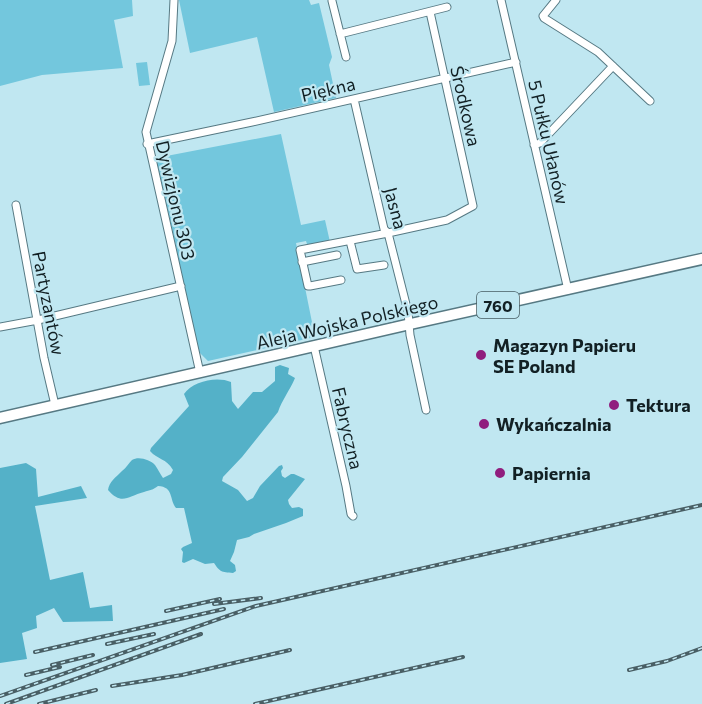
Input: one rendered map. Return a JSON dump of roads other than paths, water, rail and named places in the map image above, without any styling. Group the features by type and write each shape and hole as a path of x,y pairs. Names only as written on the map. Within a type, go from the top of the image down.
{"main road":[{"name":"Aleja Wojska Polskiego","path":"0,418 702,259"}],"street":[{"name":"Dywizjonu 303","path":"174,0 172,41 146,132 200,373"},
{"name":"5 Pułku Ułanów","path":"501,0 568,290"},
{"path":"556,0 543,16 544,18 591,46 650,101"},
{"path":"332,1 346,57"},
{"path":"340,33 447,8"},
{"name":"Środkowa","path":"388,233 447,220 473,206 429,12"},
{"name":"Piękna","path":"147,144 516,62"},
{"path":"534,145 540,143 613,66"},
{"name":"Jasna","path":"354,99 384,229 388,233 408,312 413,353 426,410"},
{"name":"Partyzantów","path":"16,205 55,405"},
{"path":"341,280 309,286 300,250 388,233"},
{"path":"350,241 357,269 384,265"},
{"path":"302,262 337,255"},
{"path":"0,327 181,286"},
{"name":"Fabryczna","path":"314,346 353,516"}],"railway":[{"path":"0,696 256,606 702,505"},
{"path":"214,604 261,598"},
{"path":"166,611 220,599"},
{"path":"35,652 224,609"},
{"path":"107,644 154,634"},
{"path":"6,704 201,634"},
{"path":"629,670 667,661 702,648"},
{"path":"112,686 182,675 290,650"},
{"path":"52,665 93,655"},
{"path":"255,704 463,657"},
{"path":"26,675 60,667"},
{"path":"39,704 96,690"}],"place":[{"name":"Magazyn Papieru SE Poland","path":"481,355"},
{"name":"Tektura","path":"614,405"},
{"name":"Wykańczalnia","path":"484,424"},
{"name":"Papiernia","path":"500,473"}]}
